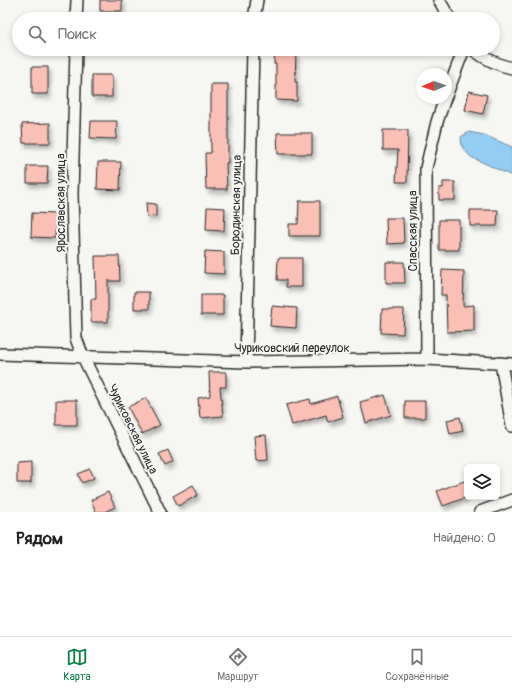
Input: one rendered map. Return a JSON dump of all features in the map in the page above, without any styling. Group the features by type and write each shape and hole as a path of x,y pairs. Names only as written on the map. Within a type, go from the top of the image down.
{"street":[{"path":"76,12 77,0"},
{"path":"255,12 257,0"},
{"path":"439,0 446,12"},
{"name":"Ярославская улица","path":"76,56 72,194 76,338 83,357"},
{"name":"Бородинская улица","path":"246,362 253,56"},
{"name":"Спасская улица","path":"452,81 461,56"},
{"path":"482,56 502,66 512,68"},
{"name":"Спасская улица","path":"427,360 426,168 437,122 444,104"},
{"name":"Чуриковский переулок","path":"0,354 246,362 427,360 506,364"},
{"name":"Чуриковская улица","path":"83,357 160,512"},
{"path":"506,364 512,426"},
{"path":"480,512 512,500"}],"water":[{"path":"469,132 484,135 512,147 512,176 471,157 462,147 461,137"}],"building":[{"path":"100,0 122,0 122,11 100,11"},
{"path":"275,56 296,56 295,82 297,82 297,101 276,100 276,64 274,64"},
{"path":"32,67 48,67 48,94 32,94"},
{"path":"92,75 112,75 112,97 92,97"},
{"path":"211,84 228,84 228,163 226,163 227,189 206,189 205,153 211,153"},
{"path":"469,91 487,95 483,114 465,110"},
{"path":"91,121 117,121 116,139 90,138"},
{"path":"50,123 50,143 23,143 22,124"},
{"path":"383,130 408,130 407,182 396,182 398,150 383,150"},
{"path":"277,133 312,133 312,154 278,154"},
{"path":"98,162 121,162 120,190 97,189"},
{"path":"27,166 48,166 47,183 27,183"},
{"path":"443,182 455,182 455,200 439,200 439,188 443,188"},
{"path":"299,201 320,201 320,236 289,236 289,224 298,224"},
{"path":"146,203 156,204 156,216 147,217"},
{"path":"207,207 225,208 224,231 206,230"},
{"path":"470,210 498,210 497,226 470,226"},
{"path":"32,213 56,214 55,238 31,237"},
{"path":"386,218 403,218 404,243 387,244"},
{"path":"439,220 459,220 459,250 439,250"},
{"path":"205,251 224,252 224,274 204,273"},
{"path":"95,256 119,256 120,281 108,281 108,322 91,322 91,299 96,299"},
{"path":"278,258 302,258 302,287 286,287 286,280 277,280"},
{"path":"386,262 404,262 405,283 386,283"},
{"path":"442,270 464,271 463,306 474,305 474,331 447,332 446,295 441,295"},
{"path":"134,292 149,292 149,309 134,309"},
{"path":"201,295 223,295 223,315 201,315"},
{"path":"272,306 297,308 296,328 270,326"},
{"path":"382,309 404,309 403,334 381,333"},
{"path":"209,372 226,372 226,387 220,387 223,416 200,418 198,398 210,396"},
{"path":"385,395 391,415 366,423 360,402"},
{"path":"337,396 343,417 328,422 326,415 292,425 286,405 310,399 311,404"},
{"path":"146,398 160,425 142,434 128,407"},
{"path":"56,400 77,400 77,425 56,425"},
{"path":"405,401 425,401 425,418 405,418"},
{"path":"460,417 463,431 450,434 447,420"},
{"path":"266,435 268,460 256,461 254,436"},
{"path":"168,450 173,462 165,466 159,454"},
{"path":"31,462 31,483 17,483 17,463"},
{"path":"90,469 94,478 82,483 78,474"},
{"path":"464,481 464,498 443,506 437,491"},
{"path":"193,485 198,495 178,506 173,496"},
{"path":"108,492 115,507 104,512 96,512 91,500"}]}
